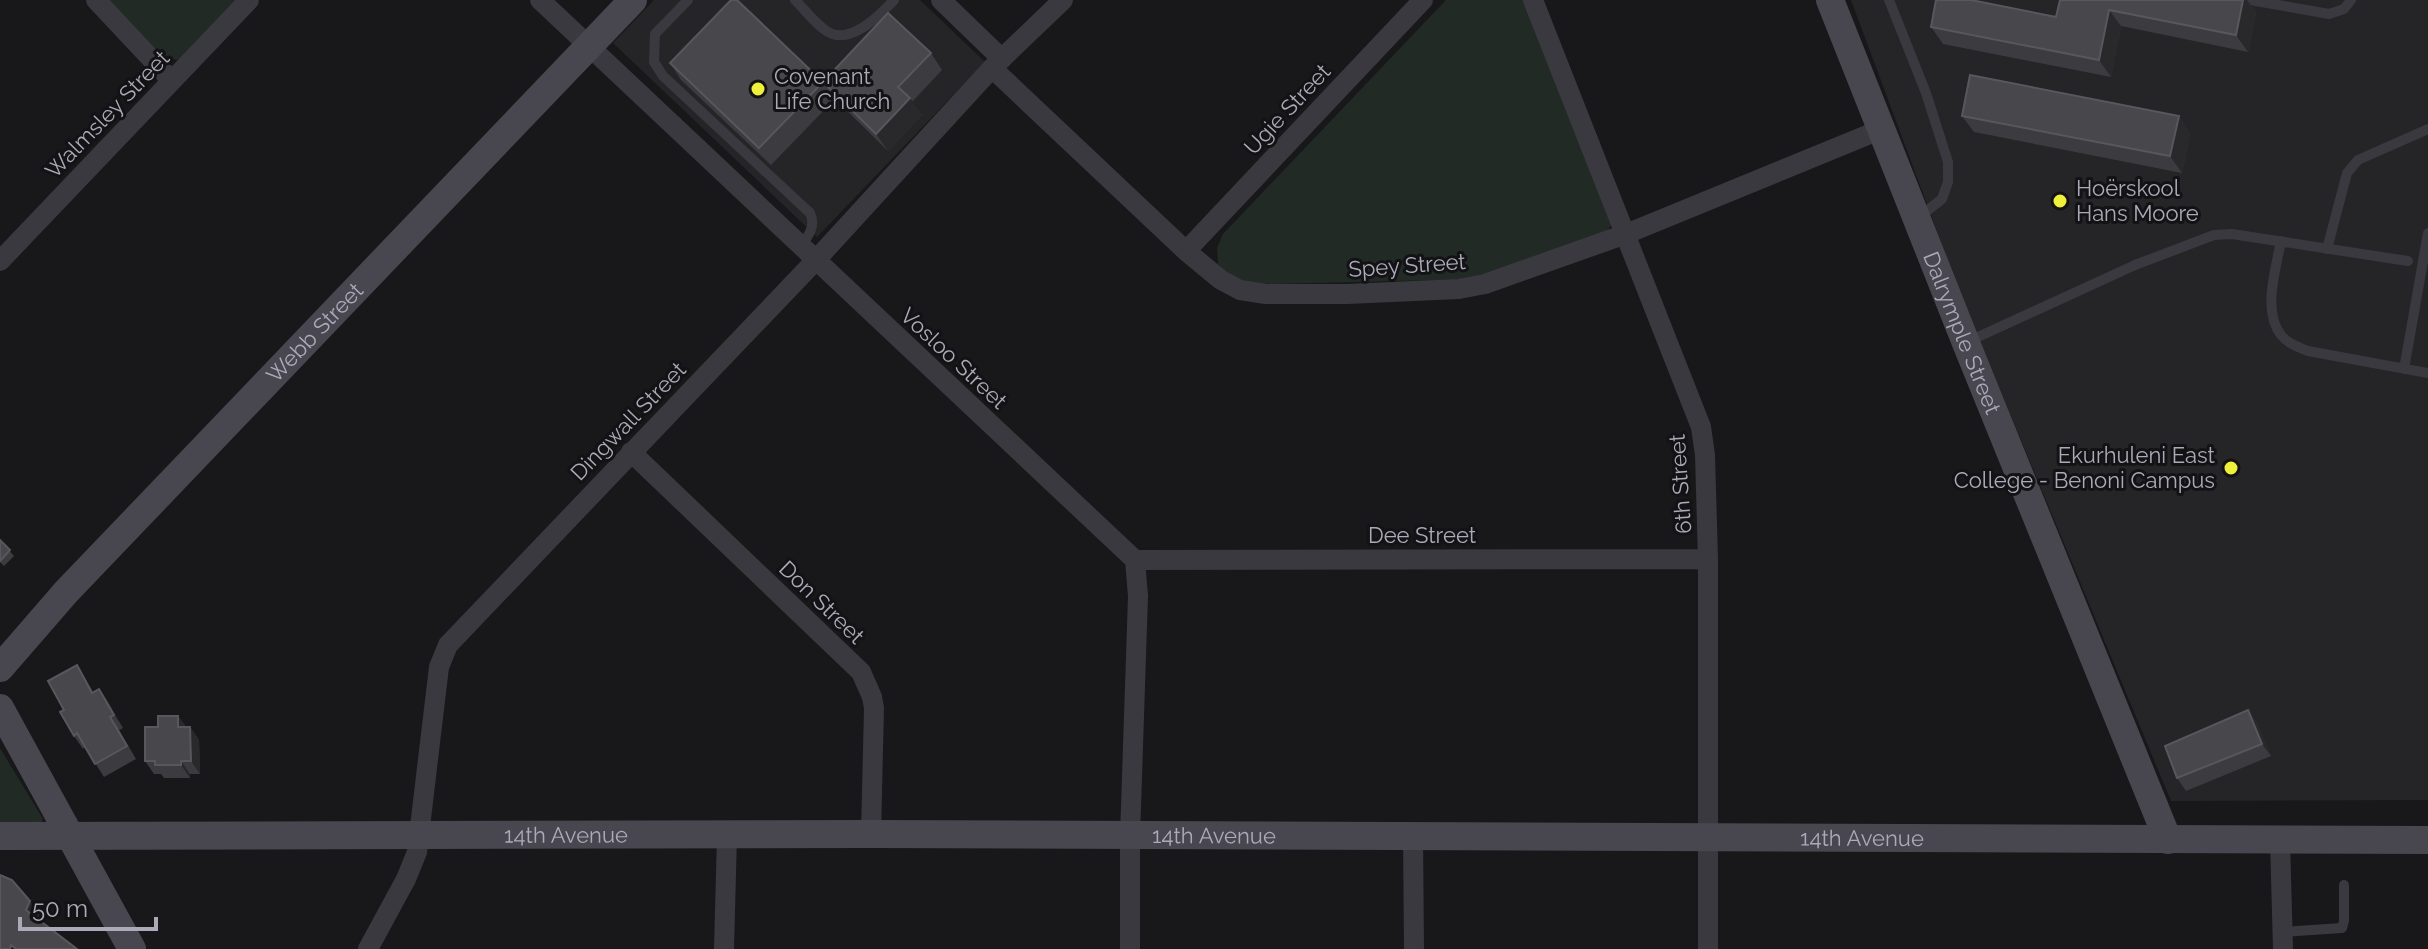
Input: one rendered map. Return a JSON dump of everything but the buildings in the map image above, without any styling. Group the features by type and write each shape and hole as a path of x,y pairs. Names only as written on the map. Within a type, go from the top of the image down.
{"street":[{"path":"96,0 172,81"},
{"name":"Walmsley Street","path":"0,261 249,0"},
{"name":"Vosloo Street","path":"540,0 1135,560"},
{"name":"Webb Street","path":"0,668 66,592 633,0"},
{"name":"Spey Street","path":"941,0 997,64 1186,251 1221,280 1240,290 1266,294 1459,289 1485,284 1626,234 1882,129"},
{"name":"Dingwall Street","path":"368,949 417,852 439,667 448,645 631,452 808,254 1063,0"},
{"name":"Ugie Street","path":"1186,251 1423,0"},
{"name":"6th Street","path":"1533,0 1701,427 1705,455 1708,559 1708,949"},
{"name":"Dalrymple Street","path":"1830,0 2168,840"},
{"name":"Don Street","path":"631,452 861,672 874,708 871,834"},
{"name":"Dee Street","path":"1135,560 1708,559"},
{"path":"1130,949 1130,837 1138,596 1135,560"},
{"path":"0,708 132,949"},
{"name":"14th Avenue","path":"0,836 871,834 2428,840"},
{"path":"1413,835 1414,949"},
{"path":"724,949 727,836"},
{"path":"2280,840 2283,940"}],"lane":[{"path":"688,0 655,34 654,62 663,76 810,213 813,220 808,237 808,254"},
{"path":"800,1 826,30 835,35 849,35 881,14 894,0"},
{"path":"1889,0 1926,93 1948,162 1948,182 1944,194 1935,206 1917,218"},
{"path":"2250,0 2329,14 2344,9 2351,0"},
{"path":"2327,249 2347,173 2358,160 2427,133"},
{"path":"2404,369 2428,233"},
{"path":"1966,343 2135,265 2214,235 2232,234 2408,261"},
{"path":"2281,241 2272,295 2274,324 2282,337 2308,351 2428,373"},
{"path":"2283,940 2342,928 2344,885"}],"shaded area":[{"path":"108,0 241,0 184,56 176,60 157,50"},
{"path":"654,0 920,0 985,62 817,237 613,43"},
{"path":"1446,0 1527,0 1611,225 1606,234 1480,279 1272,284 1236,281 1218,264 1217,248 1223,234"},
{"path":"1851,0 2428,0 2428,800 2171,801 1960,293"},
{"path":"0,748 43,819 38,830 0,830"}],"place":[{"name":"Covenant Life Church","path":"758,89"},
{"name":"Hoërskool Hans Moore","path":"2060,201"},
{"name":"Ekurhuleni East College - Benoni Campus","path":"2231,468"}]}
